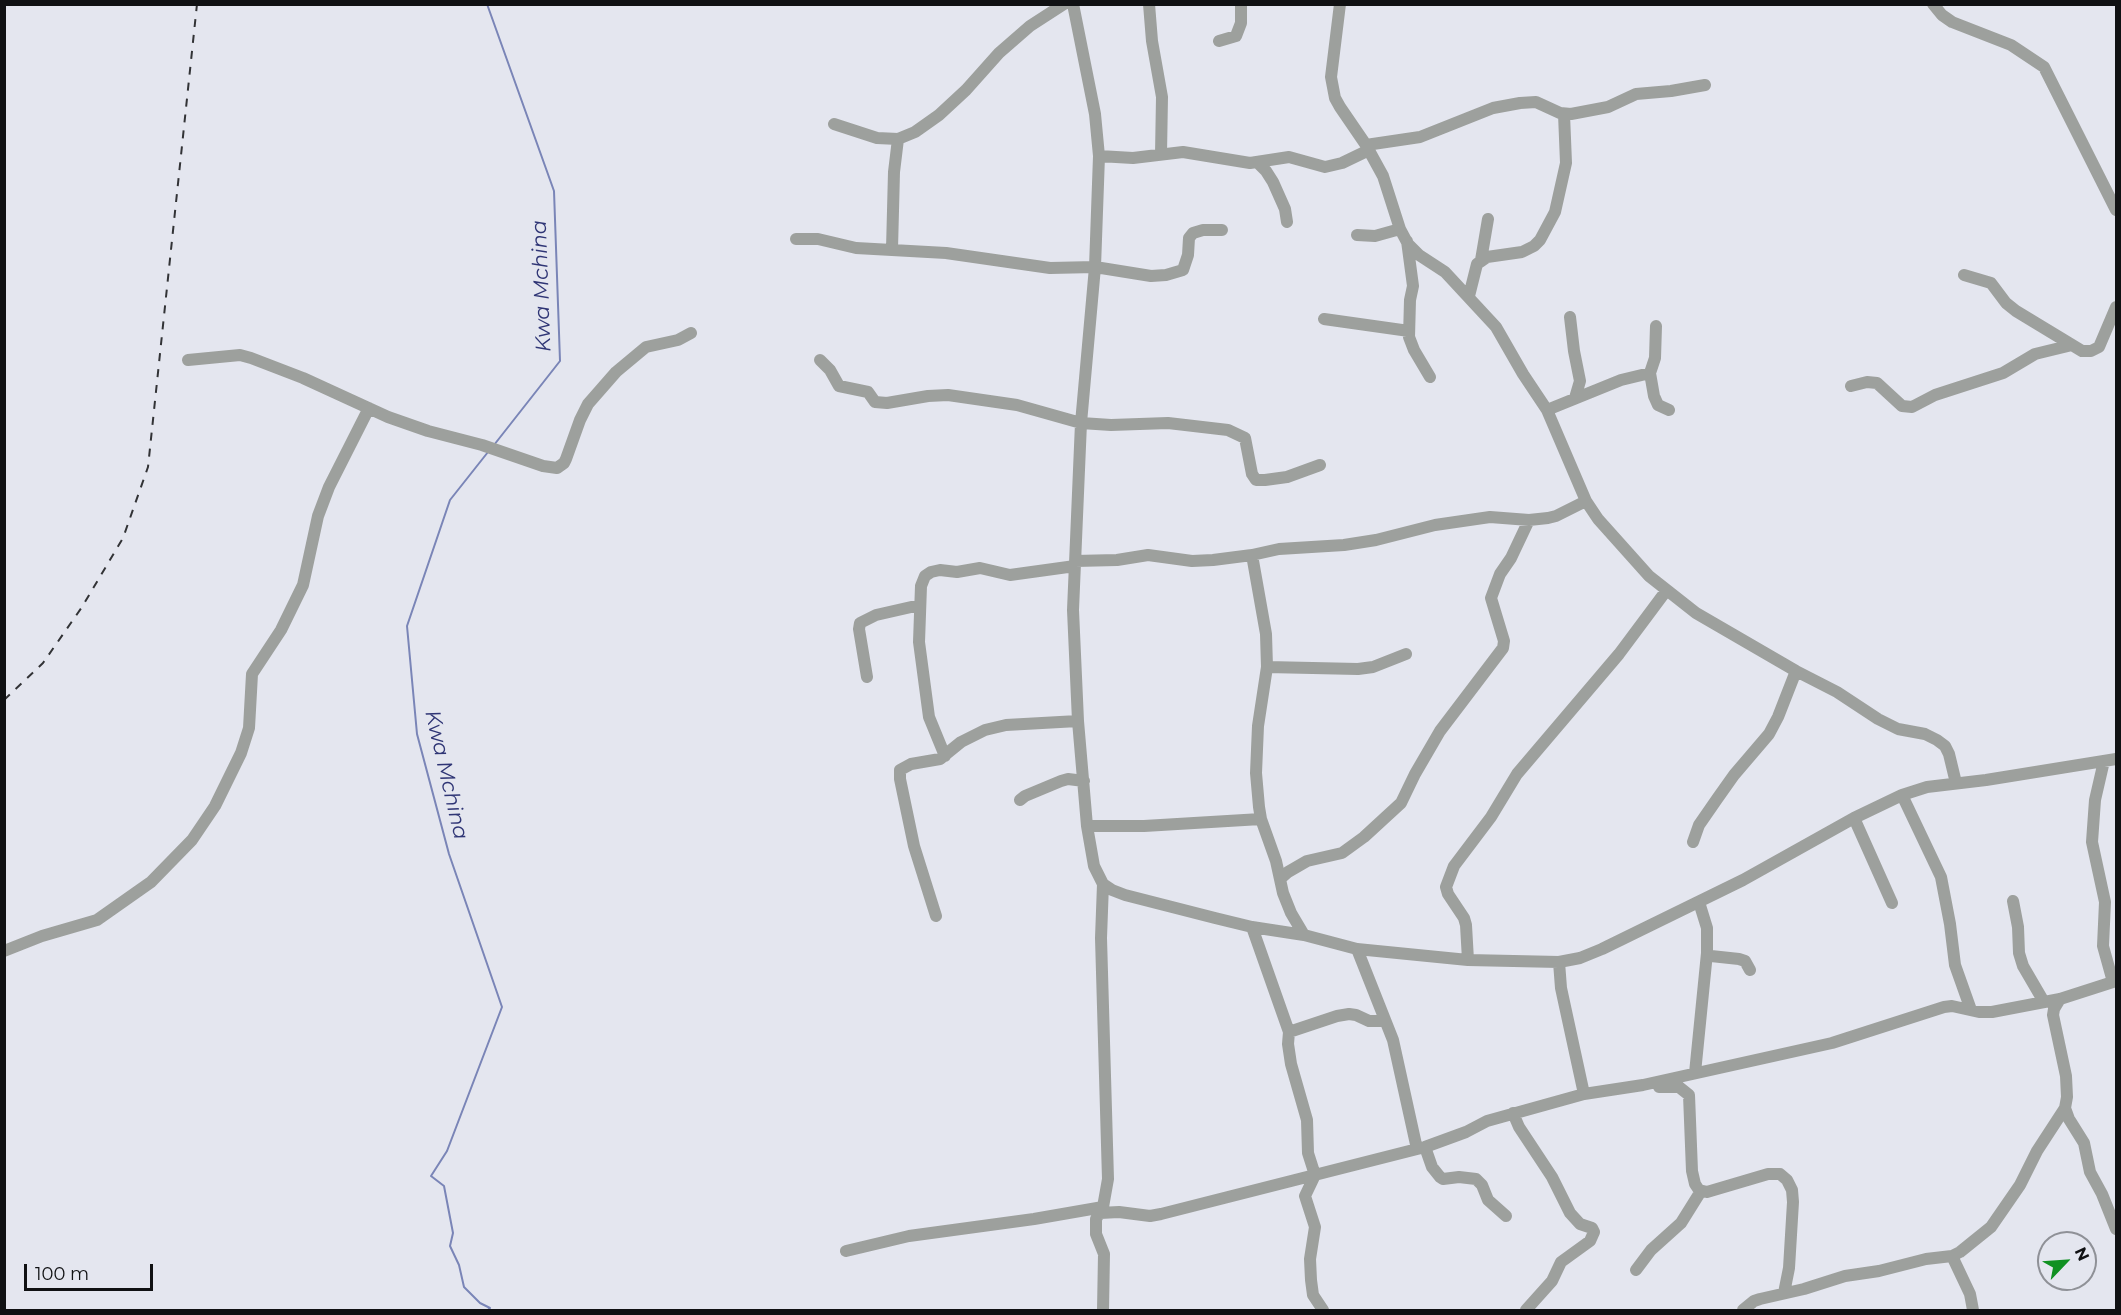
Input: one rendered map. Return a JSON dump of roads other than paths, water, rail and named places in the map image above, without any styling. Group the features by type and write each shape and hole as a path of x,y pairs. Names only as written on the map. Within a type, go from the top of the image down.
{"street":[{"path":"834,124 877,138 898,139 915,132 939,115 966,90 999,53 1030,26 1064,4"},
{"path":"1073,4 1095,114 1099,156 1095,267 1081,423 1073,610 1078,721 1087,826 1095,866 1103,884 1101,938 1106,1042 1108,1179 1101,1210 1096,1219 1096,1234 1104,1254 1103,1311"},
{"path":"1149,4 1152,41 1162,97 1161,154"},
{"path":"1219,41 1236,36 1241,23 1241,4"},
{"path":"1340,4 1333,86 1340,107 1368,148 1383,176 1403,235 1413,286 1409,331 1413,350 1430,377"},
{"path":"1933,4 1952,22 2011,45 2044,67 2116,210"},
{"path":"1099,156 1133,158 1193,152 1231,160 1257,162 1289,157 1325,168 1342,163 1368,148 1420,137 1493,108 1536,102 1564,114 1571,114 1608,107 1636,94 1705,85"},
{"path":"1469,297 1474,269 1481,260 1486,257 1528,250 1540,240 1555,212 1562,185 1566,154 1563,137 1564,114"},
{"path":"892,249 893,181 898,139"},
{"path":"1257,162 1273,183 1285,209 1287,222"},
{"path":"1481,260 1488,219"},
{"path":"796,239 818,239 844,247 945,253 1050,268 1095,267 1151,276 1179,272 1185,267 1191,235 1203,230 1222,230"},
{"path":"1357,235 1403,235"},
{"path":"1403,235 1419,255 1445,272 1496,327 1547,410 1586,501 1611,536 1666,591 1696,613 1837,692 1878,719 1898,729 1924,734 1937,740 1945,746 1949,754 1956,783"},
{"path":"1964,275 1990,282 2006,303 2016,311 2072,345 2088,352 2099,347 2116,307"},
{"path":"1570,317 1580,381 1575,398"},
{"path":"1324,319 1409,331"},
{"path":"1656,326 1655,357 1650,373 1653,396 1659,405 1669,410"},
{"path":"188,360 240,355 251,358 428,431 482,445 543,466 557,468 566,459 588,404 616,372 646,347 678,340 692,333"},
{"path":"1851,386 1867,382 1877,383 1902,406 1912,407 1941,393 2003,373 2035,354 2072,345"},
{"path":"820,360 830,370 839,386 867,393 875,402 887,403 948,395 1017,405 1081,423 1111,425 1168,423 1228,430 1245,438 1252,474 1256,480 1287,477 1320,465"},
{"path":"1547,410 1621,380 1650,373"},
{"path":"4,951 42,936 97,920 151,882 192,840 215,806 241,753 249,728 252,674 281,630 303,585 318,516 329,488 369,408"},
{"path":"945,756 929,717 918,642 922,582 929,573 935,570 957,572 980,568 1010,575 1148,555 1192,561 1213,560 1279,549 1355,544 1435,525 1490,517 1529,520 1556,516 1586,501"},
{"path":"1280,879 1307,861 1342,853 1364,837 1401,803 1414,774 1440,731 1503,648 1504,641 1491,598 1497,581 1529,520"},
{"path":"1252,555 1266,634 1267,667 1258,726 1256,773 1261,819 1276,861 1283,893 1304,935"},
{"path":"1468,960 1467,925 1446,887 1454,866 1491,818 1517,774 1619,654 1666,591"},
{"path":"867,677 860,623 876,615 920,605"},
{"path":"1267,667 1358,669 1373,667 1407,654"},
{"path":"1693,842 1699,825 1717,799 1769,734 1796,671"},
{"path":"936,916 914,846 900,770 945,756 961,742 985,730 1006,725 1078,721"},
{"path":"846,1251 909,1236 1101,1210 1150,1216 1161,1214 1421,1148 1466,1132 1487,1121 1584,1094 1643,1085 1832,1043 1944,1007 1952,1006 1979,1012 1992,1012 2060,999 2115,982 2103,946 2105,902 2092,842 2095,800 2110,760 1927,787 1902,795 1854,818 1779,861 1699,902 1602,949 1580,958 1558,962 1468,960 1357,949 1304,935 1252,927 1125,895 1103,884"},
{"path":"1020,800 1061,781 1068,779 1084,781"},
{"path":"1902,795 1941,877 1955,964 1971,1010"},
{"path":"1854,818 1892,903"},
{"path":"1087,826 1144,826 1261,819"},
{"path":"2105,902 2116,894"},
{"path":"2013,901 2018,927 2019,953 2023,966 2044,1002"},
{"path":"1695,1073 1707,953 1707,928 1699,902"},
{"path":"1252,927 1289,1032 1291,1064 1307,1120 1308,1153 1315,1174 1305,1196 1315,1227 1310,1260 1313,1295 1323,1311"},
{"path":"1357,949 1393,1040 1421,1148 1440,1178 1476,1179 1482,1185 1488,1200 1506,1216"},
{"path":"1707,953 1711,956 1739,958 1750,970"},
{"path":"1558,962 1561,988 1584,1094"},
{"path":"1743,1311 1754,1301 1804,1290 1845,1276 1879,1271 1926,1259 1952,1256 1960,1252 1995,1222 2020,1185 2037,1151 2065,1108 2066,1076 2053,1015 2060,999"},
{"path":"1289,1032 1336,1016 1349,1014 1369,1021 1385,1021"},
{"path":"1643,1085 1679,1087 1689,1095 1692,1171 1695,1184 1701,1191 1707,1192 1768,1174 1780,1174 1786,1180 1792,1190 1793,1202 1789,1268 1784,1293"},
{"path":"2065,1108 2084,1143 2090,1172 2116,1229"},
{"path":"1513,1113 1519,1127 1552,1177 1570,1213 1580,1224 1592,1228 1594,1232 1590,1240 1561,1262 1552,1281 1526,1311"},
{"path":"1636,1270 1651,1250 1681,1223 1701,1191"},
{"path":"1952,1256 1970,1294 1974,1310"}],"waterway":[{"name":"Kwa Mchina","path":"487,4 554,191 560,361 494,445"},
{"name":"Kwa Mchina","path":"488,452 450,500 407,626 417,734 449,854 502,1007 447,1151 431,1176 444,1186 453,1233 450,1246 459,1265 464,1287 480,1303 490,1308 488,1310"}],"railway":[{"path":"4,700 43,663 82,607 123,538 148,467 197,4"}]}
